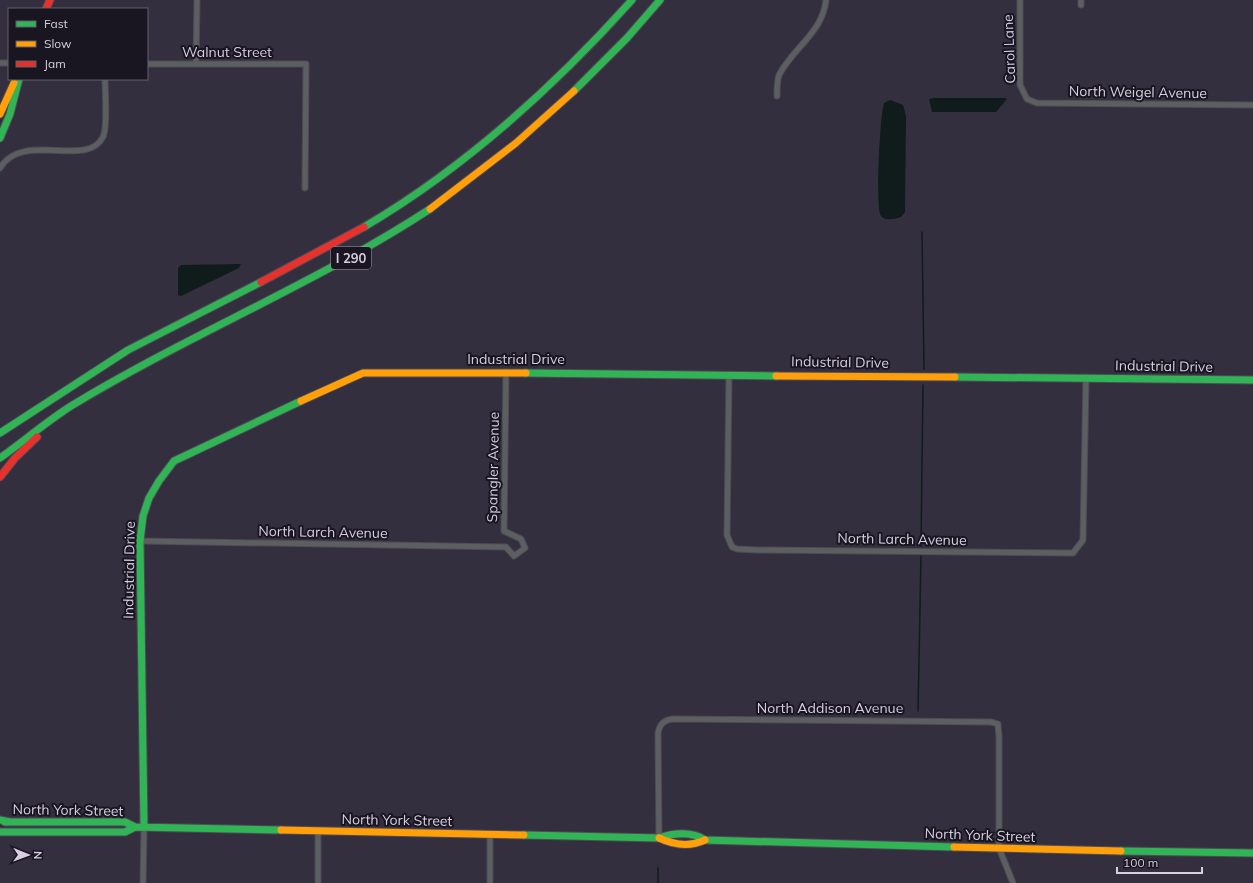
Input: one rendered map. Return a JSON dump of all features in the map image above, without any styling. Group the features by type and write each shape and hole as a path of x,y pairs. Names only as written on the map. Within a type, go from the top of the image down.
{"main road":[{"name":"I 290","path":"0,433 72,385 147,339 334,245 401,204 503,129 541,96 579,60 632,0"},
{"name":"I 290","path":"0,458 72,406 201,334 349,259 412,222 456,191 576,90 638,26 660,0"},
{"path":"0,114 16,80"},
{"path":"0,138 19,80"},
{"name":"Industrial Drive","path":"144,827 140,541 145,506 154,485 174,461 347,378 363,373 376,372 506,372 1086,377 1253,380"},
{"path":"0,477 15,458 72,406"},
{"name":"North York Street","path":"0,821 125,822 135,827 490,835 659,838 671,834 698,835 706,840 1253,853"},
{"name":"North York Street","path":"0,832 125,832 135,827"}],"street":[{"path":"196,64 197,0"},
{"path":"777,96 779,76 818,26 824,14 826,0"},
{"name":"Carol Lane","path":"1020,0 1020,85 1026,96"},
{"name":"Walnut Street","path":"148,64 306,64 306,188"},
{"path":"0,168 6,159 23,150 84,150 95,146 103,138 105,127 105,80"},
{"name":"North Weigel Avenue","path":"1026,96 1027,99 1036,103 1253,105"},
{"name":"Spangler Avenue","path":"506,372 504,531 521,539 525,548 514,556 506,547"},
{"name":"North Larch Avenue","path":"729,375 727,535 732,547 737,550 1073,553 1083,540 1086,377"},
{"name":"North Larch Avenue","path":"140,541 506,547"},
{"name":"North Addison Avenue","path":"659,838 658,734 663,722 673,719 985,722 998,724 999,848"},
{"path":"143,883 144,827"},
{"path":"318,831 318,883"},
{"path":"490,835 490,883"},
{"path":"999,848 1013,883"}],"shaded area":[{"path":"929,99 1007,99 996,112 932,112"},
{"path":"890,100 903,105 906,116 905,212 901,217 885,219 881,216 879,210 878,180 882,111 884,103"},
{"path":"241,264 239,268 181,296 178,295 178,268 181,265"}],"waterway":[{"path":"922,232 924,369"},
{"path":"921,546 923,385"},
{"path":"918,711 921,556"},
{"path":"658,868 658,883"}],"traffic: fast":[{"path":"364,227 402,204 438,179 507,124 571,64 632,0"},
{"path":"574,91 627,38 660,0"},
{"path":"0,138 10,114 19,80"},
{"path":"0,458 62,412 115,380 297,286 386,236 430,209"},
{"path":"0,433 128,350 261,282"},
{"path":"526,373 776,376"},
{"path":"955,377 1253,380"},
{"path":"144,827 140,541 143,516 149,498 159,481 174,461 301,401"},
{"path":"0,820 10,822"},
{"path":"5,822 125,822 135,827 281,830"},
{"path":"0,832 125,832 135,827"},
{"path":"524,835 659,838 670,835 688,834 705,840 954,847"},
{"path":"1121,851 1253,853"}],"traffic: slow":[{"path":"0,114 14,83"},
{"path":"430,209 516,143 574,91"},
{"path":"301,401 363,373 526,373"},
{"path":"776,376 955,377"},
{"path":"281,830 524,835"},
{"path":"659,838 676,844 694,844 705,840"},
{"path":"954,847 1121,851"}],"traffic: jam":[{"path":"46,8 50,0"},
{"path":"261,282 364,227"},
{"path":"0,477 15,458 37,437"}]}
